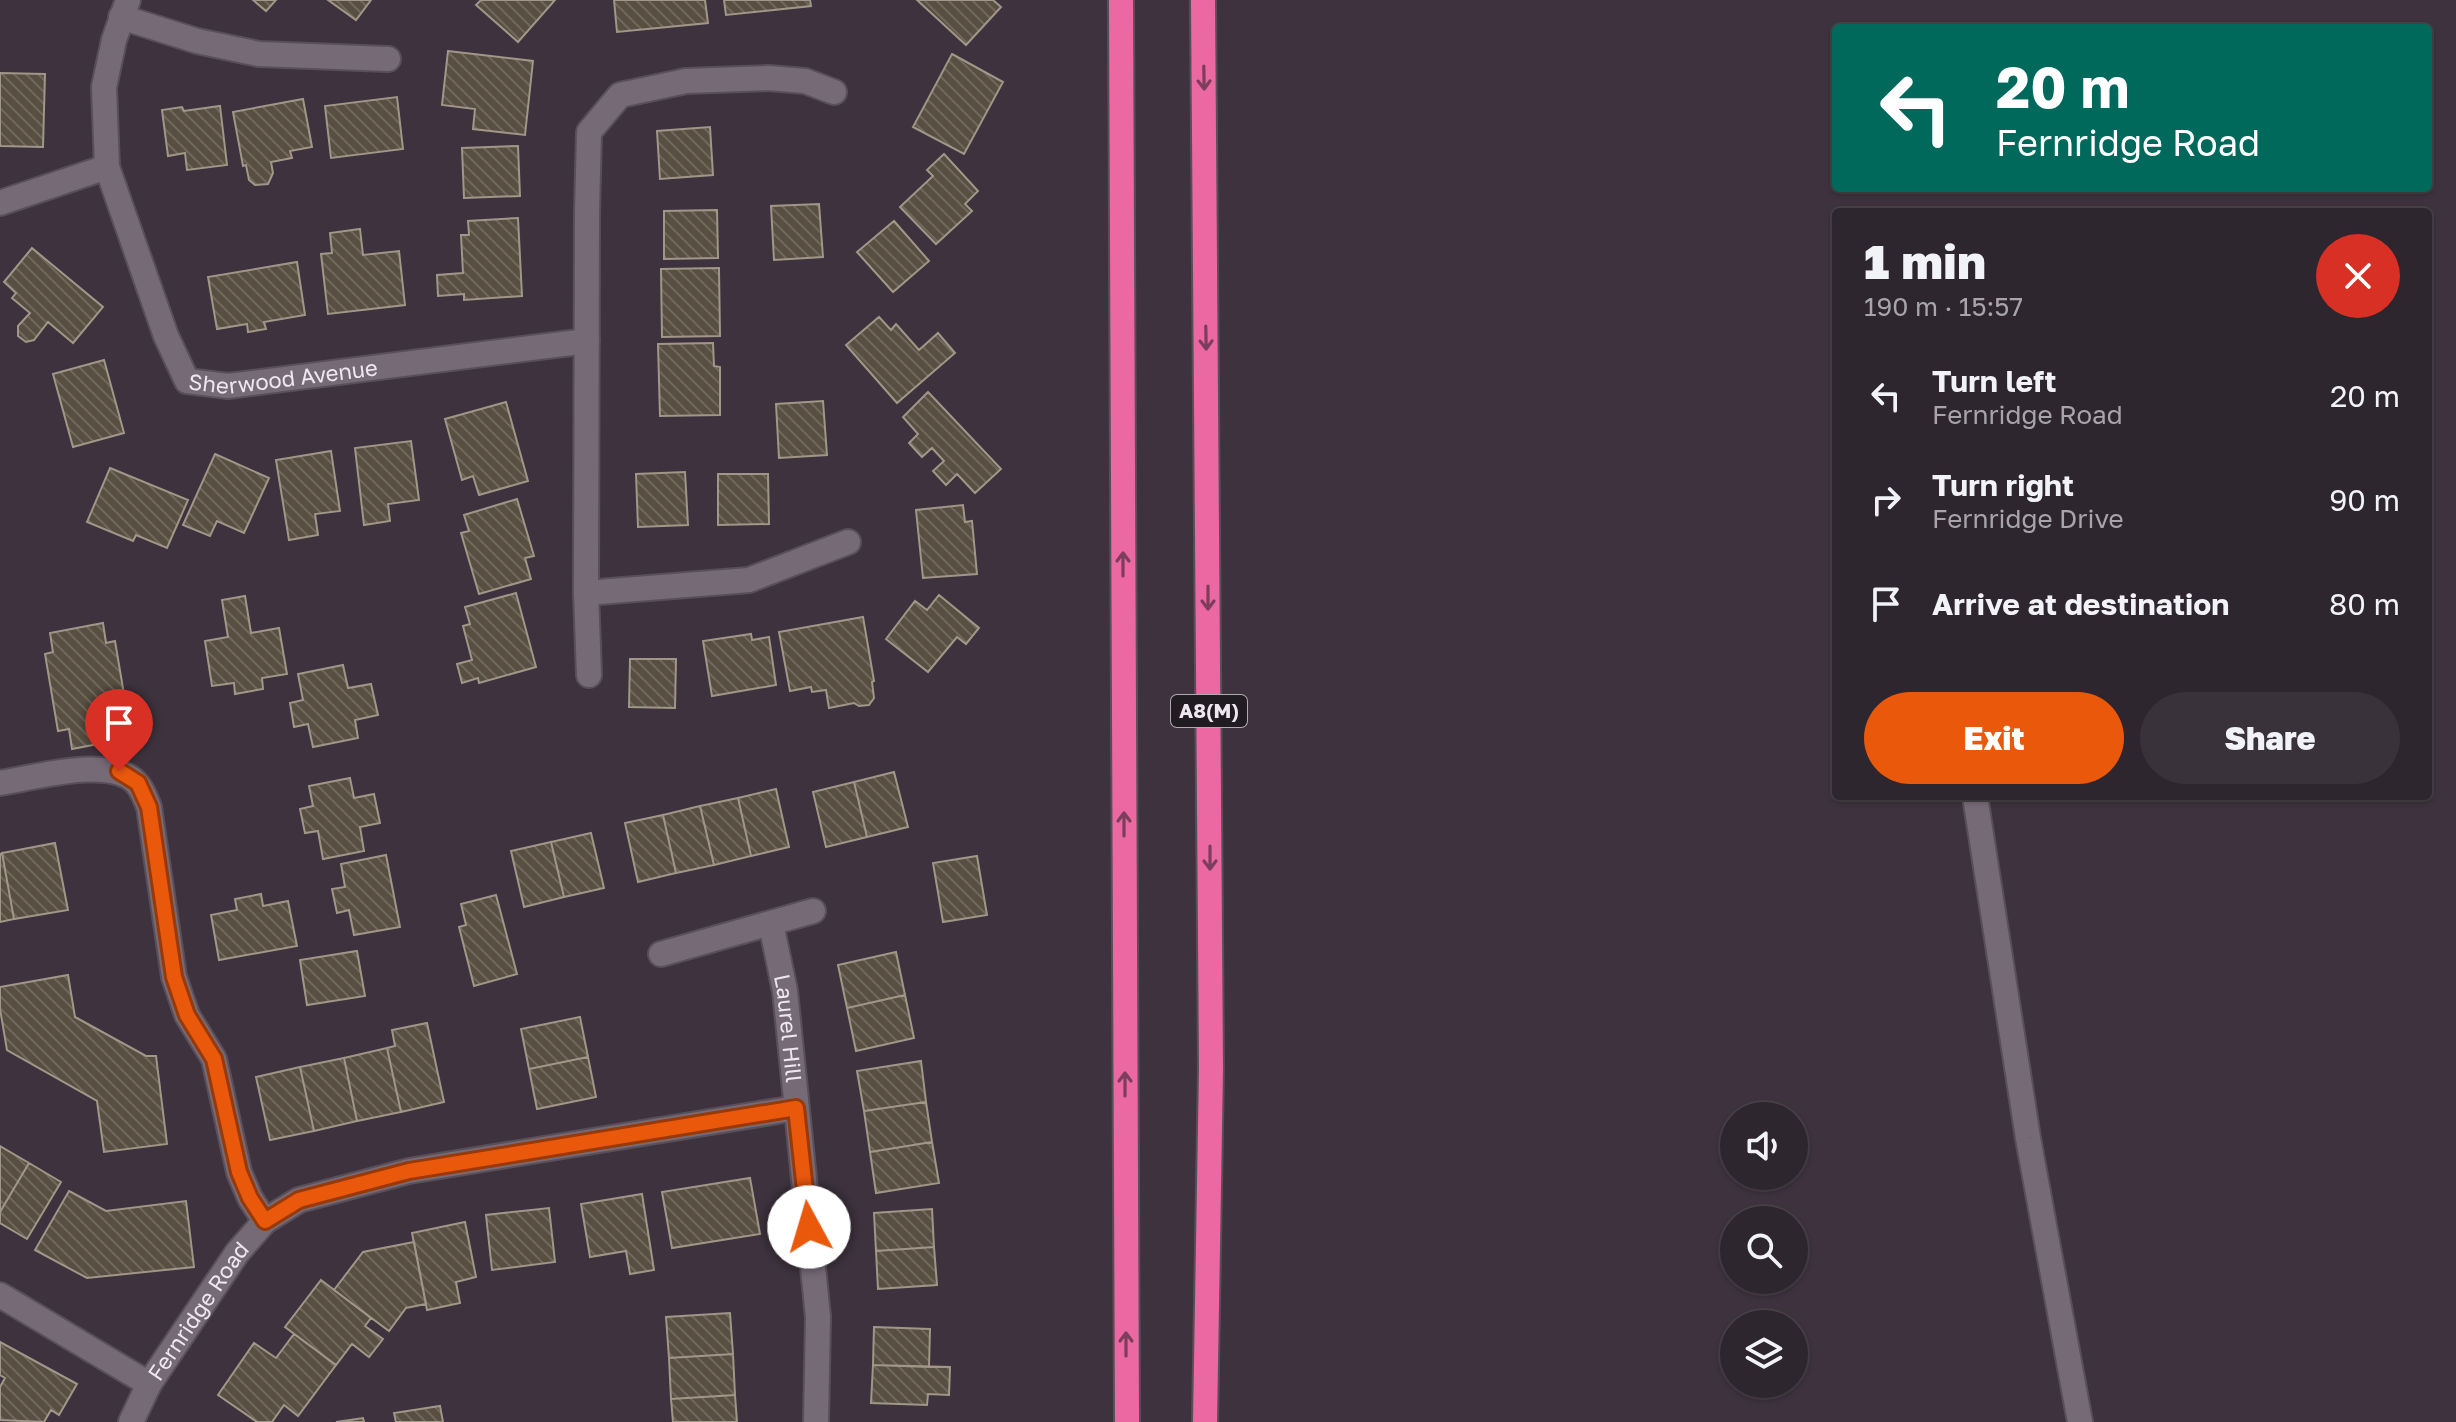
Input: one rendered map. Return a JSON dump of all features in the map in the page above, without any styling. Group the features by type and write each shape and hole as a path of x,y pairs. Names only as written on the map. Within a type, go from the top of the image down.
{"highway":[{"path":"1121,0 1127,1422"},
{"name":"A8(M)","path":"1203,0 1211,1052 1205,1422"}],"street":[{"path":"124,9 197,41 259,54 388,59"},
{"name":"Sherwood Avenue","path":"124,9 104,87 107,167 166,336 187,381 228,386 587,341"},
{"path":"589,675 586,593 589,132 620,95 686,81 768,78 805,81 834,92"},
{"path":"0,203 107,167"},
{"path":"586,593 749,580 848,542"},
{"path":"0,783 91,769 119,771 138,783 149,807 174,977 187,1015 214,1059 239,1172 250,1198 265,1221"},
{"path":"1976,800 2028,1138 2080,1422"},
{"path":"661,954 813,911"},
{"name":"Laurel Hill","path":"771,924 785,991 818,1317 816,1422"},
{"name":"Fernridge Road","path":"131,1422 149,1384 237,1253 265,1221 299,1200 409,1171 796,1108"},
{"path":"0,1295 149,1384"}],"building":[{"path":"253,0 276,0 266,11"},
{"path":"328,0 371,0 356,20"},
{"path":"481,0 555,0 518,42 476,5"},
{"path":"614,0 705,0 708,23 617,32"},
{"path":"724,0 810,0 811,6 726,15"},
{"path":"917,0 993,0 1001,7 966,45"},
{"path":"448,51 533,61 525,135 473,129 475,109 442,105"},
{"path":"952,54 1003,82 964,154 913,127"},
{"path":"0,73 45,74 43,147 0,146"},
{"path":"397,97 403,149 331,158 325,106"},
{"path":"303,99 312,147 290,151 292,158 271,162 273,173 268,184 255,185 249,180 246,165 243,166 233,112"},
{"path":"220,106 227,165 187,170 185,153 168,156 162,110 182,107 184,111"},
{"path":"710,127 713,175 660,179 657,131"},
{"path":"518,146 520,196 464,198 462,148"},
{"path":"944,154 978,191 965,204 972,211 936,244 900,207 933,176 927,170"},
{"path":"819,204 823,257 774,260 771,206"},
{"path":"717,210 718,258 664,259 664,211"},
{"path":"518,218 522,296 464,300 464,294 438,296 437,275 463,273 461,235 469,235 468,221"},
{"path":"894,221 929,261 893,292 857,252"},
{"path":"360,229 363,255 399,251 405,305 328,314 321,254 332,253 330,233"},
{"path":"32,248 103,307 73,343 48,322 34,340 26,342 18,336 18,326 30,313 12,298 16,293 4,282"},
{"path":"297,262 305,315 264,322 266,329 248,332 247,324 217,329 208,277"},
{"path":"719,268 720,336 662,337 661,269"},
{"path":"879,317 891,330 896,324 919,350 938,333 955,353 897,403 846,345"},
{"path":"713,343 714,366 720,367 720,415 660,416 658,344"},
{"path":"104,360 124,433 73,447 53,374"},
{"path":"928,392 1001,469 975,493 957,474 946,485 933,471 944,461 932,448 922,457 909,443 918,434 903,417"},
{"path":"823,401 827,455 779,458 776,404"},
{"path":"506,402 528,481 479,495 473,476 462,480 445,419"},
{"path":"411,441 419,500 388,504 390,521 364,525 355,448"},
{"path":"331,451 340,511 315,514 318,535 289,540 276,460"},
{"path":"215,454 269,478 244,533 217,521 210,536 183,525"},
{"path":"110,468 188,500 167,548 136,535 133,541 87,522"},
{"path":"685,472 688,525 638,527 636,474"},
{"path":"718,474 768,474 769,524 718,525"},
{"path":"517,499 534,556 525,558 531,579 479,594 461,533 469,531 464,515"},
{"path":"963,505 965,522 972,521 977,574 923,578 916,510"},
{"path":"516,593 536,667 479,683 478,678 462,683 457,664 472,660 463,626 470,624 465,607"},
{"path":"939,595 979,628 966,644 957,637 928,672 886,639 915,601 927,610"},
{"path":"245,596 251,633 279,628 287,674 262,678 263,689 235,694 234,683 212,686 205,641 228,637 222,600"},
{"path":"863,617 874,681 874,698 869,705 854,703 829,708 826,690 812,692 811,687 790,691 779,632"},
{"path":"103,623 106,643 115,641 128,718 116,720 119,740 72,749 69,729 58,731 45,654 53,652 50,633"},
{"path":"751,634 752,640 769,637 776,685 712,696 703,641"},
{"path":"630,659 676,659 675,708 629,707"},
{"path":"343,665 348,688 371,684 378,715 355,720 358,738 313,747 308,724 294,727 290,703 303,700 298,674"},
{"path":"894,772 908,827 867,837 854,782"},
{"path":"350,778 354,798 374,794 380,823 360,827 364,851 323,859 318,831 305,833 300,809 313,806 309,786"},
{"path":"854,782 867,837 826,847 813,792"},
{"path":"776,789 789,847 751,856 738,798"},
{"path":"738,798 751,856 714,865 700,806"},
{"path":"700,806 714,865 676,873 663,815"},
{"path":"663,815 676,873 638,882 625,823"},
{"path":"591,833 604,888 564,897 551,842"},
{"path":"551,842 564,897 524,907 511,851"},
{"path":"55,843 68,910 14,919 2,853"},
{"path":"0,854 14,919 0,922"},
{"path":"386,855 400,927 354,935 349,910 337,913 332,889 345,887 341,864"},
{"path":"977,856 987,915 943,922 933,863"},
{"path":"261,894 263,906 288,901 297,946 219,960 211,915 237,910 235,899"},
{"path":"496,895 517,974 474,986 459,927 466,925 461,904"},
{"path":"357,951 365,996 307,1005 300,960"},
{"path":"896,952 905,995 847,1008 838,965"},
{"path":"68,975 75,1017 146,1056 156,1056 167,1144 104,1152 97,1101 7,1050 0,1009 0,987"},
{"path":"905,995 914,1038 856,1051 847,1008"},
{"path":"580,1017 588,1057 529,1069 521,1029"},
{"path":"427,1023 444,1102 401,1112 387,1048 395,1046 392,1030"},
{"path":"387,1048 401,1112 357,1121 344,1058"},
{"path":"588,1057 596,1097 537,1109 529,1069"},
{"path":"344,1058 357,1121 314,1131 300,1067"},
{"path":"921,1061 926,1102 864,1111 857,1071"},
{"path":"300,1067 314,1131 270,1140 256,1077"},
{"path":"926,1102 932,1142 870,1152 864,1111"},
{"path":"932,1142 939,1183 876,1193 870,1152"},
{"path":"0,1146 29,1163 0,1212"},
{"path":"29,1163 61,1182 27,1239 0,1223 0,1212"},
{"path":"750,1178 760,1234 672,1248 662,1192"},
{"path":"69,1191 106,1211 186,1201 194,1267 87,1278 35,1250"},
{"path":"642,1194 654,1270 630,1274 626,1251 590,1257 581,1204"},
{"path":"549,1208 555,1262 492,1270 486,1215"},
{"path":"932,1209 934,1247 876,1251 874,1213"},
{"path":"465,1222 476,1277 456,1282 460,1303 427,1310 412,1233"},
{"path":"414,1242 426,1304 406,1308 389,1331 334,1290 363,1252"},
{"path":"934,1247 937,1285 878,1289 876,1251"},
{"path":"321,1280 371,1318 365,1326 383,1339 369,1357 352,1344 336,1365 285,1327"},
{"path":"730,1313 733,1354 669,1358 666,1317"},
{"path":"874,1327 930,1329 929,1367 873,1365"},
{"path":"294,1334 336,1365 298,1416 284,1405 272,1422 257,1422 218,1395 254,1343 276,1358"},
{"path":"0,1342 77,1384 59,1415 51,1410 44,1422 0,1420 0,1387 5,1378 0,1375"},
{"path":"733,1354 735,1395 671,1399 669,1358"},
{"path":"873,1365 950,1367 949,1395 928,1394 927,1405 871,1403"},
{"path":"735,1395 737,1422 673,1422 671,1399"},
{"path":"440,1406 443,1422 396,1422 394,1413"},
{"path":"363,1418 364,1422 336,1422"}],"route":[{"path":"119,771 138,783 149,807 174,977 187,1015 214,1059 239,1172 250,1198 265,1221 299,1200 409,1171 796,1108 809,1227"}]}
